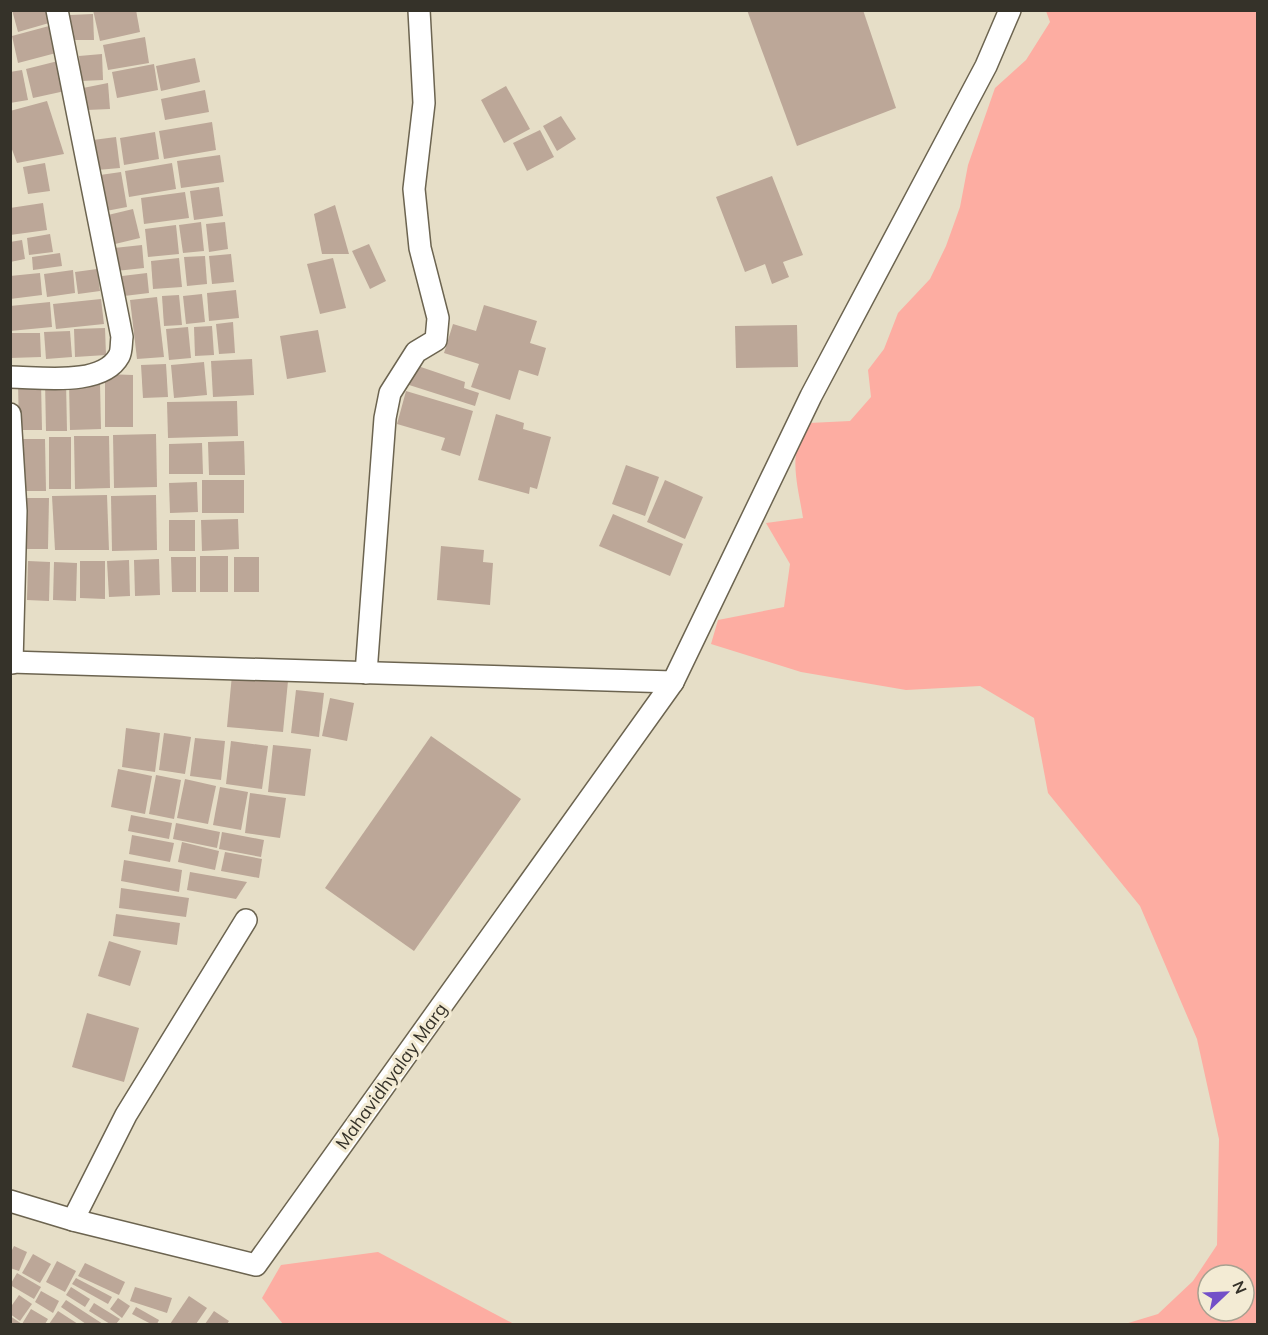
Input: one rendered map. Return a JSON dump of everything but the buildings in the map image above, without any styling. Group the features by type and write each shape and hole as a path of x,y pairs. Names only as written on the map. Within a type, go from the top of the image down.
{"street":[{"path":"10,377 85,378 104,369 119,356 122,337 57,10"},
{"path":"366,673 385,418 390,393 416,352 436,340 438,318 420,248 414,189 424,103 419,10"},
{"path":"10,414 16,511 11,663 673,682 811,396 986,66 1010,10"},
{"name":"Mahavidhyalay Marg","path":"10,1201 73,1220 256,1265 673,682"},
{"path":"73,1220 126,1114 246,920"}],"shaded area":[{"path":"1046,11 1257,11 1257,1324 1125,1324 1158,1314 1196,1276 1196,1323 1256,1323 1256,1263 1205,1263 1217,1245 1219,1139 1197,1039 1140,906 1048,793 1034,718 980,686 906,690 801,672 711,644 718,620 784,607 790,564 766,523 803,518 796,469 798,445 802,434 809,423 850,421 871,397 868,370 884,349 898,313 930,279 946,246 960,207 968,165 995,88 1026,60 1050,22"},
{"path":"378,1252 514,1324 283,1324 262,1298 281,1265"}]}
